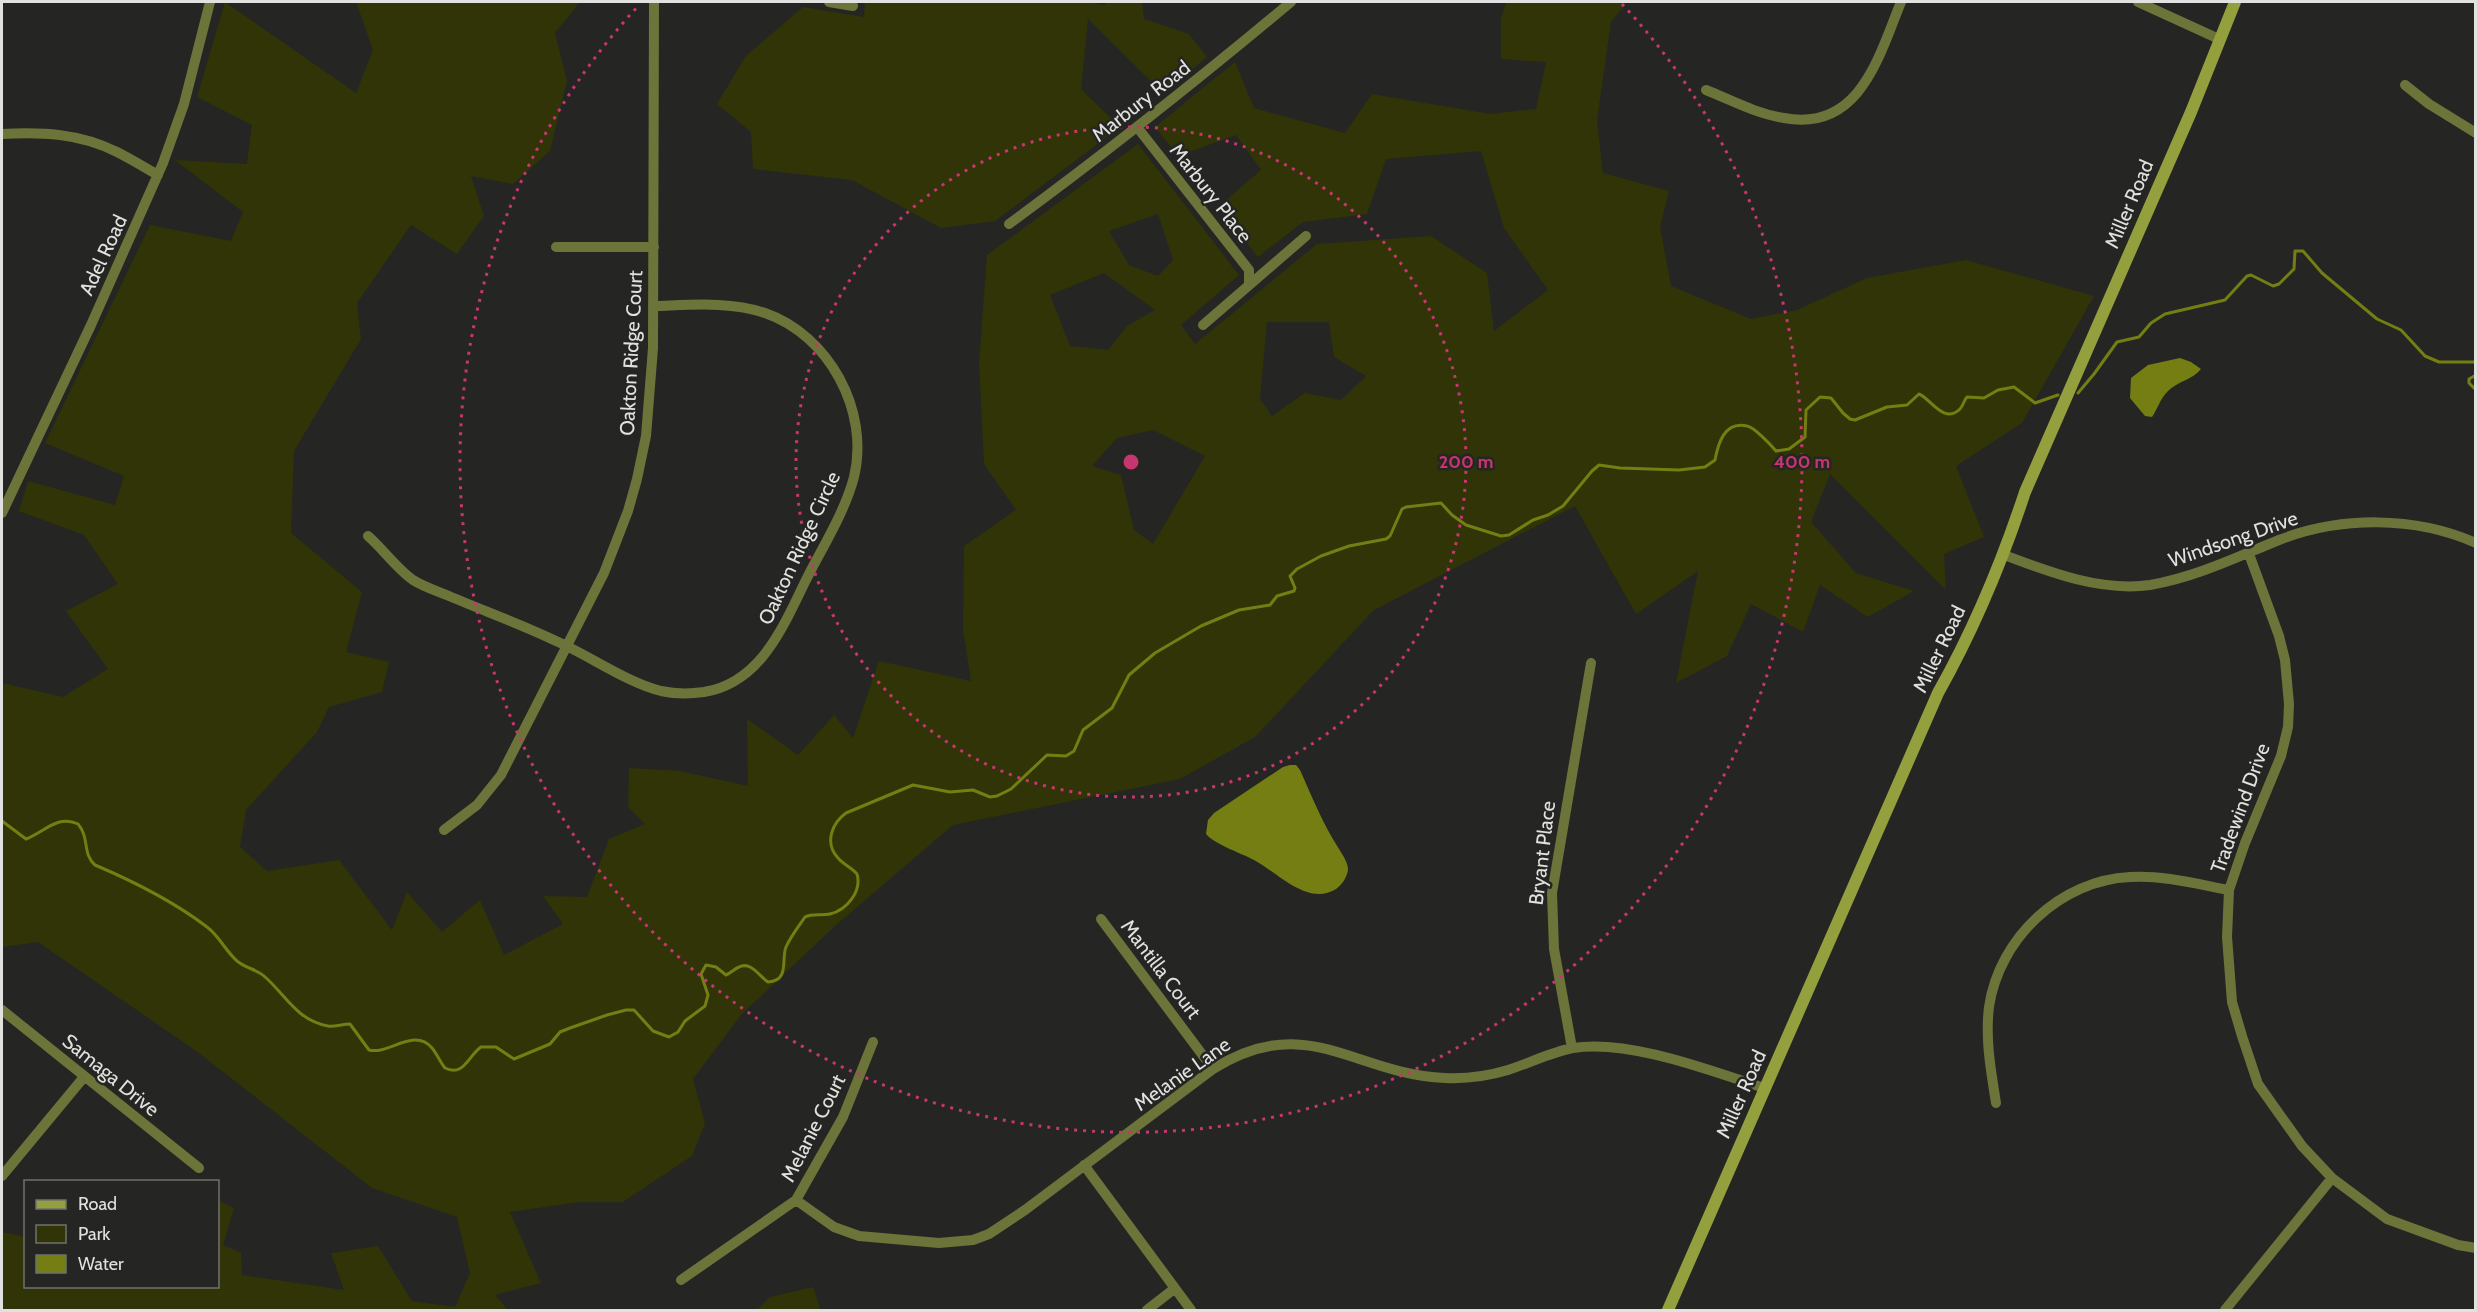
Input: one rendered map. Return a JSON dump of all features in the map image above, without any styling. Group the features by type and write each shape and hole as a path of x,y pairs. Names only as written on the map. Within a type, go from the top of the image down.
{"street":[{"name":"Adel Road","path":"2,513 105,295 158,175 184,104 210,2"},
{"name":"Oakton Ridge Court","path":"444,830 477,805 494,785 567,646 617,542 637,479 646,436 651,392 654,306 654,2"},
{"path":"829,2 853,6"},
{"name":"Marbury Road","path":"1009,224 1137,128 1291,2"},
{"path":"1706,90 1783,118 1798,120 1826,115 1850,101 1868,80 1901,2"},
{"path":"2138,2 2219,39"},
{"name":"Miller Road","path":"1668,1311 1938,693 1963,648 2004,555 2025,492 2191,112 2235,2"},
{"path":"2405,85 2429,104 2475,133"},
{"name":"Marbury Place","path":"1137,128 1249,270 1249,283"},
{"path":"2,134 43,132 84,139 114,150 158,175"},
{"path":"1203,326 1249,283 1306,236"},
{"path":"556,247 654,247"},
{"name":"Oakton Ridge Circle","path":"368,536 414,580 567,646 647,686 676,693 707,691 737,680 762,659 774,641 841,511 854,475 857,436 847,393 827,359 799,331 781,319 745,308 706,305 654,306"},
{"name":"Windsong Drive","path":"2004,555 2048,572 2111,586 2149,585 2198,573 2280,540 2314,530 2382,522 2437,529 2475,543"},
{"name":"Tradewind Drive","path":"2249,554 2279,636 2285,660 2289,704 2288,727 2281,756 2245,843 2229,890 2227,937 2232,1002 2258,1084 2302,1146 2332,1179 2386,1219 2458,1245 2475,1248"},
{"name":"Bryant Place","path":"1572,1048 1554,949 1552,893 1591,663"},
{"path":"1996,1103 1989,1055 1990,1006 2000,972 2012,949 2026,927 2043,910 2081,888 2127,877 2173,879 2229,890"},
{"name":"Mantilla Court","path":"1101,919 1213,1069"},
{"name":"Samaga Drive","path":"2,1010 199,1167"},
{"name":"Melanie Court","path":"681,1280 796,1200 843,1117 873,1042"},
{"name":"Melanie Lane","path":"796,1200 834,1227 859,1236 902,1241 956,1243 989,1234 1213,1069 1244,1052 1285,1043 1319,1046 1419,1074 1467,1078 1507,1070 1572,1048 1605,1047 1658,1057 1764,1088"},
{"path":"2,1176 84,1077"},
{"path":"1084,1165 1191,1311"},
{"path":"2225,1311 2332,1179"},
{"path":"1147,1311 1174,1289"}],"green space":[{"path":"225,2 356,93 373,50 356,2 580,2 555,33 567,81 550,151 513,184 471,176 484,216 457,254 411,225 357,303 361,339 294,451 291,533 362,592 346,652 389,662 382,692 329,707 317,732 246,810 240,847 267,871 339,860 392,930 407,892 442,932 480,900 504,955 563,924 543,896 587,897 609,839 645,824 628,807 629,768 680,771 748,786 747,719 798,755 834,715 853,738 879,661 971,681 963,629 964,546 1016,510 984,464 979,363 987,255 1138,144 1239,275 1181,325 1195,344 1317,244 1431,236 1487,273 1494,331 1548,290 1504,228 1481,151 1386,159 1367,214 1303,222 1258,257 1218,207 1261,170 1236,135 1178,156 1155,127 1235,62 1254,108 1345,133 1372,94 1490,114 1536,109 1546,62 1501,59 1501,18 1506,2 1627,2 1611,22 1597,120 1603,173 1669,191 1660,227 1671,286 1751,319 1797,310 1867,278 1966,260 2094,296 2022,423 1956,466 1984,537 1944,554 1946,590 1830,474 1811,522 1856,573 1914,591 1868,617 1820,585 1803,632 1751,604 1727,656 1676,683 1698,571 1636,614 1575,506 1374,610 1255,737 1180,779 953,825 835,926 741,1015 693,1079 705,1123 692,1156 623,1202 579,1202 510,1212 541,1283 495,1295 508,1310 2,1310 2,1232 24,1237 24,1288 219,1288 219,1200 234,1208 223,1245 241,1253 242,1275 344,1290 331,1253 378,1246 412,1301 455,1307 470,1273 457,1217 372,1188 199,1053 38,942 2,947 2,683 63,697 108,669 66,611 118,584 84,535 19,511 28,481 115,505 124,476 45,443 150,225 231,241 243,212 175,160 247,164 252,125 197,97","holes":["1158,214 1173,260 1158,276 1129,265 1109,231","1104,273 1155,310 1127,326 1108,350 1070,346 1050,295","1267,322 1329,322 1334,357 1366,376 1341,400 1305,393 1272,416 1260,399","1153,430 1205,456 1153,544 1134,530 1121,475 1092,466 1117,438"]},
{"path":"865,2 1089,2 1104,5 1107,2 1142,2 1144,19 1189,34 1207,57 1163,93 1088,19 1081,89 1120,127 995,221 941,228 852,180 753,169 751,132 717,104 745,57 803,7 864,17"},
{"path":"813,1287 821,1310 757,1310 770,1297"}],"water":[{"path":"2180,358 2201,369 2168,391 2152,417 2145,416 2130,398 2131,378 2148,365"},
{"path":"1296,765 1300,770 1347,864 1348,870 1342,883 1336,889 1325,893 1315,894 1293,886 1254,860 1221,845 1206,834 1208,820 1214,813 1283,767"}],"waterway":[{"path":"2078,393 2117,342 2139,337 2151,323 2165,314 2225,300 2247,276 2251,275 2273,286 2279,284 2294,269 2295,251 2303,251 2322,273 2377,319 2401,330 2425,356 2439,362 2476,362"},
{"path":"2476,375 2469,379 2469,383 2476,390"},
{"path":"2,821 26,839 57,823 64,821 78,824 82,829 91,861 95,865 125,878 181,909 207,927 237,961 257,971 272,983 299,1013 328,1026 350,1024 369,1050 385,1049 417,1040 425,1042 432,1048 445,1068 457,1070 481,1047 496,1047 514,1059 550,1044 560,1032 626,1010 634,1010 653,1031 669,1037 678,1032 685,1021 705,1006 708,995 701,974 706,965 716,967 726,975 739,967 747,966 768,982 775,981 782,974 786,947 805,917 836,912 852,899 857,887 857,874 838,858 831,846 831,834 837,822 846,813 913,785 950,792 973,790 990,797 1011,789 1047,755 1066,756 1074,751 1083,730 1112,708 1129,675 1155,653 1201,626 1239,610 1270,605 1277,596 1294,591 1290,576 1297,569 1321,556 1349,546 1386,539 1390,536 1402,509 1406,507 1441,503 1466,525 1501,536 1509,535 1533,520 1548,515 1563,506 1599,465 1679,470 1705,467 1715,460 1720,441 1728,430 1739,425 1754,429 1776,451 1789,449 1805,437 1806,410 1820,397 1831,398 1843,413 1855,420 1887,407 1907,405 1919,394 1948,414 1960,409 1967,397 1984,398 1998,390 2014,387 2035,403 2058,395"}]}
